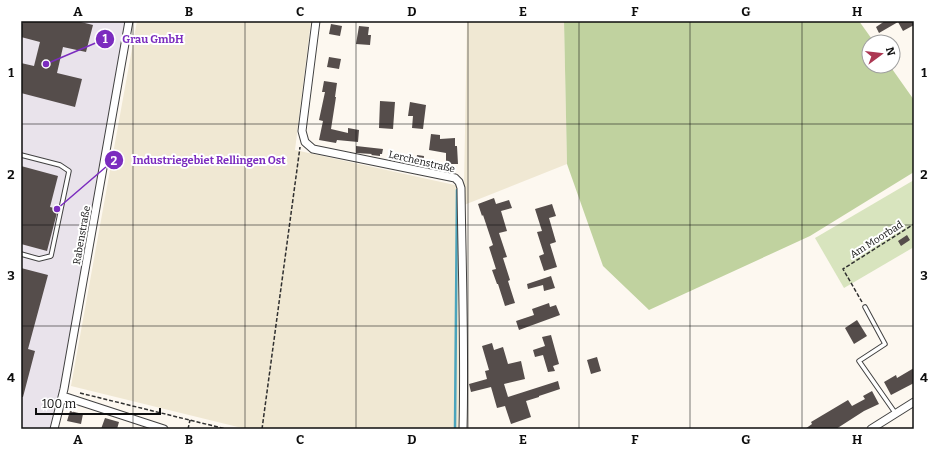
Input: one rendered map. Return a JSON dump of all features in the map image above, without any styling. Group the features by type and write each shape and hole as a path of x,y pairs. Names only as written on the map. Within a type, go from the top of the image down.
{"street":[{"name":"Rabenstraße","path":"54,429 63,396 129,21"},
{"name":"Lerchenstraße","path":"316,21 302,130 305,142 313,149 456,178 459,182 461,188 464,384 463,429"},
{"path":"63,396 164,429"},
{"path":"871,429 914,402"}],"lane":[{"path":"21,155 60,165 69,171 51,256 39,259 21,254"},
{"path":"865,307 885,344 859,361 896,414"}],"path":[{"path":"262,429 300,146"},
{"name":"Am Moorbad","path":"865,307 843,269 914,224"},
{"path":"79,392 226,429"},
{"path":"188,429 190,420"}],"shaded area":[{"path":"21,21 125,21 61,396 52,429 21,429"},
{"path":"137,21 311,21 295,150 464,187 467,21 564,21 567,164 464,205 460,429 246,429 71,386"}],"green space":[{"path":"564,21 859,21 868,34 861,34 861,74 896,74 914,100 914,172 810,236 649,310 603,266 567,164"},
{"path":"914,180 914,247 844,288 815,238"}],"building":[{"path":"23,21 77,21 93,25 86,52 63,47 57,73 82,79 75,107 21,93 21,63 34,66 40,42 21,37"},
{"path":"885,21 914,21 914,25 903,31 898,22 879,33 876,27"},
{"path":"331,24 342,26 340,36 329,34"},
{"path":"359,26 369,27 368,35 371,35 370,45 356,44"},
{"path":"329,57 341,59 339,69 327,67"},
{"path":"324,81 337,83 331,129 348,133 348,128 359,130 358,142 337,140 336,143 319,140 323,121 319,120 325,92 322,92"},
{"path":"380,101 395,102 393,129 379,128"},
{"path":"410,102 426,105 423,129 412,128 413,116 408,116"},
{"path":"431,134 440,135 440,139 455,138 458,164 446,164 446,153 429,150"},
{"path":"356,146 383,149 382,154 380,154 380,156 356,153"},
{"path":"417,155 424,156 423,165 416,164"},
{"path":"21,166 58,176 50,207 58,209 47,251 21,244"},
{"path":"494,198 496,204 509,200 512,208 501,211 507,231 499,233 507,257 503,258 515,303 505,306 492,270 496,269 489,247 493,245 478,204"},
{"path":"552,204 556,216 549,218 556,242 550,244 557,267 544,271 539,256 544,254 537,232 542,231 535,209"},
{"path":"907,235 910,240 901,246 898,241"},
{"path":"21,268 48,275 28,349 35,351 23,397 21,397"},
{"path":"551,276 555,288 544,291 543,285 528,289 527,284"},
{"path":"549,303 550,307 556,305 560,315 519,330 516,321 534,315 532,309"},
{"path":"857,320 867,336 854,344 845,328"},
{"path":"551,335 559,364 553,366 555,371 548,372 543,355 535,357 533,350 545,346 542,337"},
{"path":"492,343 494,350 503,347 508,364 521,361 525,379 504,384 508,397 558,381 560,389 526,401 531,417 511,424 505,406 497,408 491,387 471,392 469,384 487,379 485,371 489,370 482,346"},
{"path":"597,357 601,371 591,374 587,360"},
{"path":"914,368 914,383 891,395 884,382 896,375 897,378"},
{"path":"872,391 879,404 864,411 836,429 805,429 812,424 811,422 848,400 852,406 865,399 863,396"},
{"path":"70,411 83,414 81,424 67,421"},
{"path":"105,418 119,422 117,429 101,429"}],"waterway":[{"path":"455,429 457,190"}],"place":[{"name":"Grau GmbH","path":"46,64"},
{"name":"Industriegebiet Rellingen Ost","path":"57,209"}]}
